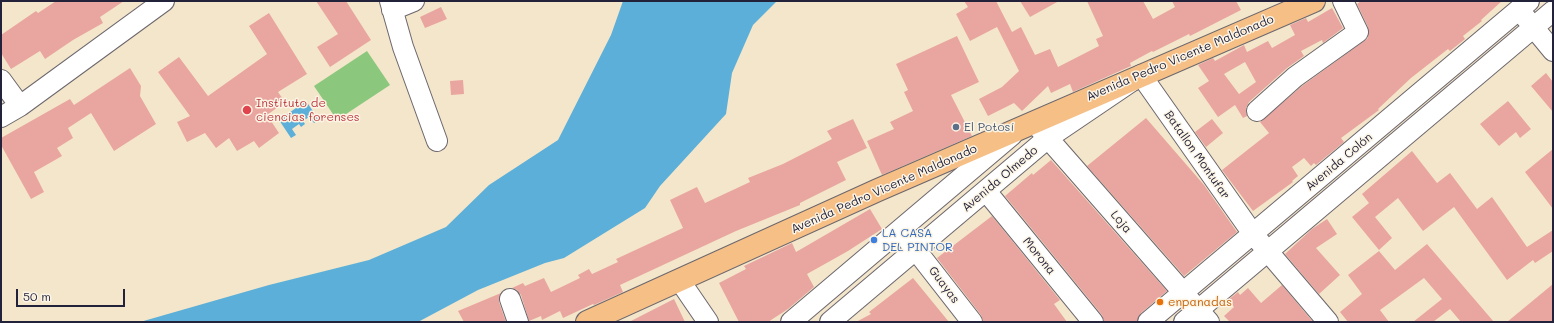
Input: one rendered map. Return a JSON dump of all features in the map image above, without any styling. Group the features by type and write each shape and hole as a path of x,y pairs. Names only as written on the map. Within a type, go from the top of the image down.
{"main road":[{"name":"Avenida Pedro Vicente Maldonado","path":"587,322 878,190 1314,1"}],"street":[{"path":"1,117 20,106 164,1"},
{"path":"414,1 391,6 403,47 437,141"},
{"path":"1257,111 1295,77 1358,32 1343,1"},
{"path":"1520,4 1533,27 1553,51"},
{"name":"Avenida Colón","path":"1148,322 1253,234 1520,4"},
{"name":"Avenida Colón","path":"1197,318 1267,252 1553,11"},
{"name":"Avenida Olmedo","path":"830,322 1048,138 1141,75"},
{"name":"Batallon Montufar","path":"1141,75 1253,234 1328,322"},
{"path":"1,80 20,106"},
{"path":"791,322 1027,125"},
{"name":"Loja","path":"1027,125 1048,138 1183,293 1197,318"},
{"name":"Morona","path":"986,190 1093,322"},
{"name":"Guayas","path":"900,230 917,249 972,322"},
{"path":"680,281 708,322"},
{"path":"510,299 518,322"}],"green space":[{"path":"367,51 390,85 337,120 314,86"}],"water":[{"path":"623,1 777,1 753,25 732,73 726,114 660,186 645,208 564,258 545,263 478,290 418,322 140,322 269,285 369,260 446,227 489,185 558,140 611,35"},
{"path":"306,101 319,120 314,123 309,117 303,121 305,124 301,127 299,124 292,129 296,135 291,138 279,120"}],"building":[{"path":"56,1 124,1 100,17 103,23 73,40 45,59 40,51 11,69 1,53 1,35 36,11 38,13"},
{"path":"316,1 346,1 371,40 330,67 317,47 338,34"},
{"path":"964,1 996,1 1012,32 1021,27 1035,55 1050,49 1058,67 1099,46 1096,39 1103,36 1087,1 1143,1 1153,19 1175,7 1172,1 1236,1 1241,10 1190,36 1189,34 1153,52 1152,51 1130,63 1131,66 1073,92 1070,84 1051,93 1048,86 1022,111 1014,103 988,116 979,99 1002,87 1019,71 997,27 970,41 956,14 968,7"},
{"path":"1020,1 1059,1 1030,17"},
{"path":"1361,1 1502,1 1481,20 1482,21 1463,36 1465,39 1450,51 1448,49 1411,78 1378,109 1379,110 1341,138 1344,142 1316,165 1314,163 1311,166 1304,158 1292,167 1298,176 1292,181 1293,182 1253,211 1222,170 1269,133 1260,122 1302,86 1368,38 1368,27 1357,4"},
{"path":"441,7 447,19 425,28 420,17"},
{"path":"1332,8 1343,28 1323,43 1322,40 1301,51 1304,56 1287,68 1249,102 1246,108 1247,116 1243,118 1235,105 1218,117 1198,88 1209,81 1198,65 1213,58 1215,61 1244,45 1247,52 1268,41 1272,48 1295,35 1290,25 1306,18 1308,22","holes":["1245,62 1256,82 1239,94 1224,74"]},
{"path":"269,13 307,74 278,92 285,102 267,115 279,133 259,148 254,141 237,151 229,138 216,148 205,133 187,142 177,122 190,116 158,72 179,57 208,96 267,54 249,26"},
{"path":"957,36 979,82 951,95 972,136 882,175 867,141 894,129 890,122 913,111 904,92 908,90 896,64"},
{"path":"130,68 141,86 140,96 156,124 114,151 91,113 68,128 73,138 57,148 62,156 34,172 44,192 31,199 1,145 1,138 70,99 74,105"},
{"path":"1546,73 1553,82 1553,112 1531,86"},
{"path":"463,80 464,94 451,95 450,81"},
{"path":"1508,101 1531,129 1520,138 1516,132 1499,146 1480,124"},
{"path":"1146,118 1204,185 1237,232 1184,276 1087,166"},
{"path":"853,119 867,148 837,162 846,180 800,203 800,205 736,231 620,285 623,292 594,305 593,304 563,318 560,311 542,320 541,316 529,321 521,295 517,290 512,288 523,283 525,286 544,278 551,292 580,278 578,275 589,269 592,274 618,262 616,259 683,228 670,200 697,187 705,203 750,182 748,178 783,164 832,139 827,131"},
{"path":"1212,119 1223,133 1206,147 1195,132"},
{"path":"1553,149 1553,209 1525,172"},
{"path":"1412,151 1437,183 1450,173 1477,209 1492,197 1527,247 1553,230 1553,251 1535,263 1533,260 1507,280 1454,207 1423,231 1398,198 1375,217 1392,238 1379,250 1352,217 1369,203 1362,194"},
{"path":"1051,160 1167,291 1141,313 1137,322 1104,322 1102,315 1005,196 1032,173 1033,175"},
{"path":"870,209 882,229 848,251 807,274 814,287 788,309 768,322 739,322 719,283 746,269 744,266 792,243 796,252"},
{"path":"992,216 1060,300 1054,304 1067,322 983,322 981,315 937,258"},
{"path":"1327,219 1337,234 1316,248 1340,275 1319,294 1285,254 1312,229"},
{"path":"1427,244 1494,322 1461,322 1450,309 1433,322 1413,322 1442,299 1424,278 1380,310 1389,322 1348,322 1340,312 1362,294 1348,275 1379,251 1395,270"},
{"path":"913,278 949,322 856,322 871,314 869,312"},
{"path":"1553,284 1553,322 1507,322"},
{"path":"1282,285 1313,322 1230,322 1224,316 1234,307 1228,300 1238,292 1240,295 1248,288 1261,303"},
{"path":"501,293 499,302 506,322 464,322 458,311"},
{"path":"674,299 685,322 629,322"}],"place":[{"name":"Instituto de ciencias forenses","path":"247,110"},
{"name":"El Potosí","path":"956,127"},
{"name":"LA CASA DEL PINTOR","path":"874,240"},
{"name":"enpanadas","path":"1160,302"}]}
